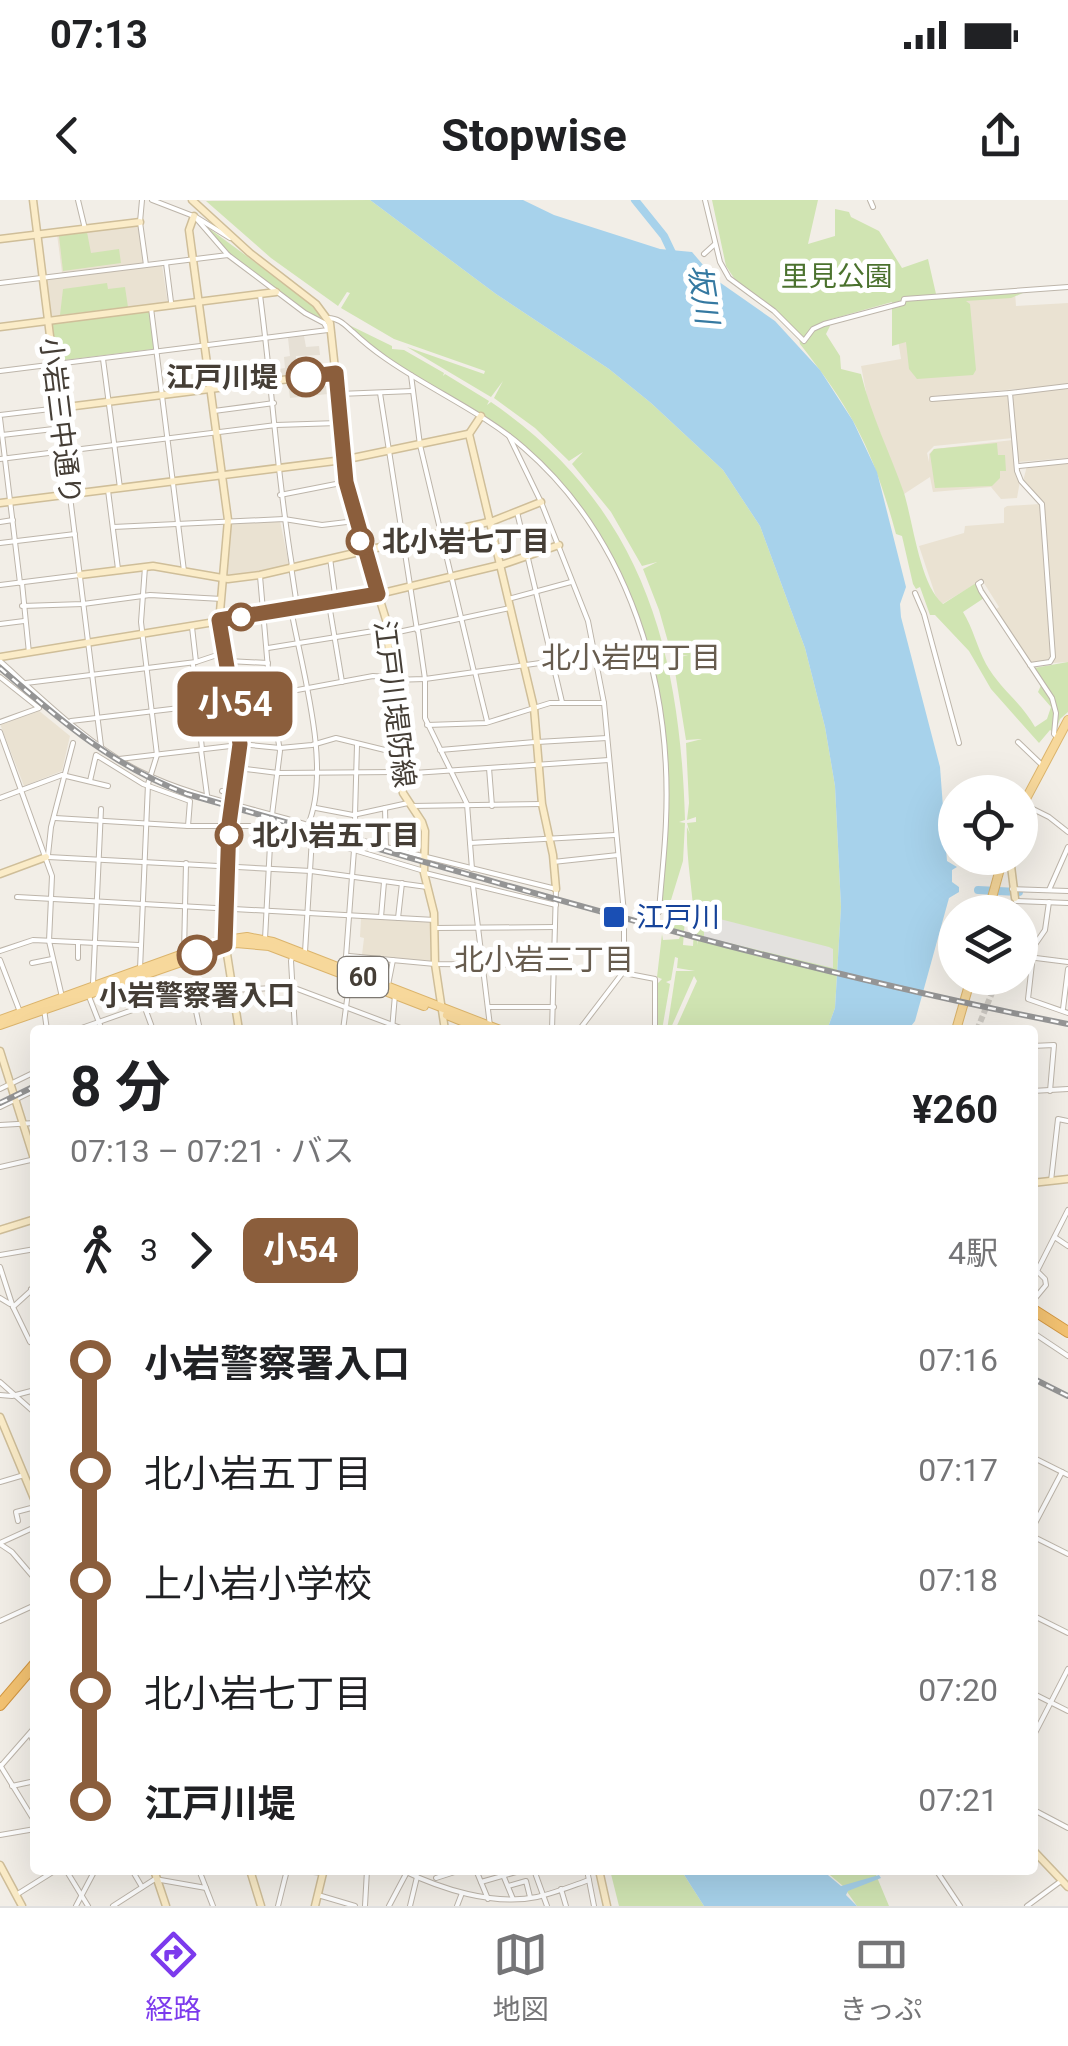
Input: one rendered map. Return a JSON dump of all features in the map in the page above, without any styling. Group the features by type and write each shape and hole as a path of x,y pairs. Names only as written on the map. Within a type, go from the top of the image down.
{"highway":[{"path":"1038,1317 1068,1335"},
{"path":"2,1698 30,1673"}],"main road":[{"path":"1038,775 1067,724"},
{"name":"60","path":"0,1023 44,1010 184,954 225,942 264,939 395,995 480,1025"},
{"name":"60","path":"0,1023 20,1012 134,978 225,942 255,943 293,955 388,986 440,1010"},
{"path":"957,1025 965,995"}],"street":[{"name":"小岩三中通り","path":"33,200 101,747"},
{"path":"78,200 85,229"},
{"path":"142,200 140,222 146,265"},
{"path":"152,200 195,217 238,243"},
{"path":"192,200 238,243 316,304 328,318 338,319 376,354 509,436 544,466 582,510 611,556 637,614 650,663 664,744 666,822 659,912"},
{"path":"705,200 728,278 782,318 804,341 816,328 903,303 904,299 1068,287"},
{"path":"870,200 873,207"},
{"path":"195,217 228,254 305,313 324,322 334,358"},
{"path":"195,217 189,230 228,520 219,620 240,744 229,828 225,942 238,1025"},
{"path":"0,239 140,222"},
{"path":"704,254 715,244"},
{"path":"0,283 228,254"},
{"path":"166,262 172,306"},
{"path":"0,327 276,292"},
{"path":"222,791 272,815 308,825 316,808 315,744 297,642 292,566 280,496 272,382 260,294"},
{"path":"151,308 184,572"},
{"name":"江戸川堤防線","path":"328,318 343,423 346,482 388,632 395,752 410,804 424,828 424,872 435,924 435,964 444,1025"},
{"path":"0,371 328,330"},
{"path":"103,358 120,488"},
{"path":"29,652 2,459 0,417 336,373"},
{"path":"411,375 420,445 487,722"},
{"path":"932,399 1068,386"},
{"path":"339,394 413,391"},
{"path":"1010,392 1021,481 1042,504 1053,657 1050,662 1030,665"},
{"path":"380,393 418,630 427,725 468,806 472,869"},
{"path":"214,411 274,404"},
{"path":"0,503 391,452 468,434 481,416"},
{"path":"2,459 276,425 343,423"},
{"path":"1,436 62,428"},
{"path":"468,434 534,708 542,804 556,888 552,1025"},
{"path":"509,436 573,581 597,655 604,703 625,926 624,973 583,1025"},
{"path":"1019,466 1068,461"},
{"path":"280,496 346,482"},
{"path":"108,490 118,570"},
{"path":"0,585 145,567 224,578 260,575 490,522 541,502"},
{"path":"517,512 562,702"},
{"path":"112,527 228,520 284,519 322,524 355,521"},
{"path":"0,522 13,520"},
{"path":"0,543 75,534"},
{"path":"0,659 378,594 500,566 559,544"},
{"path":"330,558 334,636 342,682"},
{"path":"140,970 148,786 157,755 142,634 145,567"},
{"path":"260,575 270,695 280,748 272,815"},
{"path":"508,599 573,581"},
{"path":"981,582 981,591 1052,698 1056,714 1054,734 1058,738"},
{"path":"916,594 959,743"},
{"path":"22,606 83,604 142,596 222,598"},
{"path":"268,648 334,636 418,630 510,608"},
{"path":"0,624 24,620"},
{"path":"192,626 206,795"},
{"path":"71,721 234,701 372,676 424,679 597,655"},
{"path":"26,684 226,657 268,663"},
{"path":"0,659 119,759 151,776 206,795 233,799"},
{"path":"0,676 38,708 0,722"},
{"path":"427,725 487,722 562,702 604,703"},
{"path":"0,732 48,857"},
{"path":"119,759 240,744 280,748 336,738 395,752"},
{"path":"440,750 607,738"},
{"path":"1018,742 1043,766"},
{"path":"62,997 48,941 52,878 48,845 73,743"},
{"path":"357,744 356,839 424,859 556,888"},
{"path":"90,782 96,755 148,786 190,801 188,826"},
{"path":"236,768 356,775 609,760"},
{"path":"489,768 492,806"},
{"path":"0,798 65,776 108,786"},
{"path":"316,808 355,815 410,804 542,804"},
{"path":"384,808 386,848"},
{"path":"100,1025 91,990 102,809"},
{"path":"1038,812 1049,816 1068,832"},
{"path":"55,818 229,828 271,826 472,886 556,905"},
{"path":"264,939 271,826"},
{"path":"470,844 616,835"},
{"path":"304,954 312,838"},
{"path":"1049,890 1068,847"},
{"path":"343,1025 354,850"},
{"path":"553,862 618,855"},
{"path":"0,874 48,857 99,858 311,871 427,887"},
{"path":"184,954 186,863"},
{"path":"1010,875 1014,895 1068,890"},
{"path":"381,917 384,880"},
{"path":"398,918 402,883"},
{"path":"472,886 491,1025"},
{"path":"17,897 398,918 478,928 555,927"},
{"path":"1038,900 1068,903"},
{"path":"1038,940 1045,930 1049,902"},
{"path":"0,951 29,940 139,945"},
{"path":"78,942 78,958"},
{"path":"293,955 295,1025"},
{"path":"349,956 435,964 555,964"},
{"path":"32,963 52,958"},
{"path":"1029,995 1028,1000 1065,1011 1068,966 1038,959"},
{"path":"0,960 20,1012"},
{"path":"388,986 392,960"},
{"path":"624,973 655,979 655,1025"},
{"path":"134,978 151,1025"},
{"path":"90,1025 144,1006 235,991 292,987 387,1025"},
{"path":"392,1025 395,995"},
{"path":"193,998 199,1025"},
{"path":"490,1007 554,1006"},
{"path":"44,1010 46,1025"},
{"path":"1038,1046 1054,1045 1050,1090"},
{"path":"0,1051 30,1145"},
{"path":"0,1088 30,1074"},
{"path":"1038,1091 1068,1089"},
{"path":"0,1107 30,1092"},
{"path":"1051,1180 1058,1119 1068,1120"},
{"path":"0,1125 30,1123"},
{"path":"0,1167 30,1161"},
{"path":"1038,1181 1068,1180"},
{"path":"1038,1269 1068,1210"},
{"path":"0,1230 30,1221"},
{"path":"1056,1238 1068,1246"},
{"path":"0,1255 30,1250"},
{"path":"0,1267 30,1342"},
{"path":"1038,1272 1046,1285 1038,1295"},
{"path":"13,1307 30,1291"},
{"path":"0,1298 13,1307"},
{"path":"1038,1336 1068,1356"},
{"path":"0,1382 30,1409"},
{"path":"0,1395 30,1392"},
{"path":"0,1418 30,1486"},
{"path":"1038,1460 1065,1474 1038,1522"},
{"path":"0,1482 24,1475"},
{"path":"18,1521 16,1512 30,1506"},
{"path":"0,1544 30,1529"},
{"path":"1038,1536 1068,1554"},
{"path":"0,1544 30,1573"},
{"path":"0,1621 30,1607"},
{"path":"1038,1618 1068,1633"},
{"path":"1038,1728 1068,1670"},
{"path":"1038,1696 1068,1711"},
{"path":"30,1734 0,1766 30,1817"},
{"path":"12,1786 30,1782"},
{"path":"1038,1813 1068,1828"},
{"path":"0,1835 30,1826"},
{"path":"1038,1855 1068,1887"},
{"path":"0,1865 4,1880 22,1906"},
{"path":"16,1895 48,1875"},
{"path":"69,1875 88,1906"},
{"path":"76,1906 92,1875"},
{"path":"135,1875 142,1887"},
{"path":"156,1875 166,1906"},
{"path":"201,1875 213,1906"},
{"path":"252,1875 262,1905"},
{"path":"278,1906 288,1875"},
{"path":"315,1906 322,1875"},
{"path":"365,1906 367,1875"},
{"path":"390,1906 402,1875"},
{"path":"411,1875 462,1893 513,1899 543,1896 589,1880"},
{"path":"434,1875 434,1880"},
{"path":"434,1880 448,1875"},
{"path":"478,1875 488,1898"},
{"path":"481,1882 497,1875"},
{"path":"503,1875 513,1899"},
{"path":"536,1875 547,1906"},
{"path":"588,1875 594,1906"},
{"path":"600,1875 607,1906"},
{"path":"939,1875 960,1906"},
{"path":"410,1906 417,1878"},
{"path":"112,1906 158,1880 206,1888"},
{"path":"1027,1906 1061,1880"},
{"path":"508,1886 526,1881 531,1898"},
{"path":"561,1889 566,1906"},
{"path":"457,1906 462,1893"},
{"path":"318,1895 355,1906"}],"shaded area":[{"path":"138,224 144,263 62,273 57,234"},
{"path":"162,265 168,304 50,316 47,279"},
{"path":"1015,292 1016,306 1068,303 1068,385 933,396 933,401 1007,394 1013,438 934,446 927,453 929,462 934,449 1013,440 1015,470 1020,481 1017,498 1001,499 991,487 933,492 930,477 904,494 868,402 861,366 901,359 894,313 907,304"},
{"path":"304,336 306,347 319,346 320,355 296,356 298,380 326,377 328,394 290,398 287,377 274,378 272,370 285,368 284,357 290,356 288,338"},
{"path":"1068,387 1068,458 1018,462 1011,394"},
{"path":"1068,462 1068,662 1053,663 1043,504 1023,481 1027,466"},
{"path":"1040,504 1051,657 1048,661 1030,663 995,610 999,607 982,580 942,604 937,600 919,546 964,533 965,526 1004,523 1007,506"},
{"path":"280,521 289,564 227,575 230,523"},
{"path":"38,710 70,736 62,771 24,786 0,724"},
{"path":"704,915 829,947 833,949 833,968 704,937"},
{"path":"361,918 430,922 431,961 362,955"}],"green space":[{"path":"370,200 496,294 609,369 723,470 760,526 805,648 825,727 835,786 841,907 835,1008 829,1025 677,1025 697,981 694,976 672,1025 668,1025 676,971 695,971 677,968 675,957 671,980 666,982 670,984 663,1025 657,1025 662,934 663,940 679,939 681,933 667,925 663,928 668,917 685,919 683,945 693,946 694,929 698,945 687,838 687,823 696,822 696,817 687,820 686,743 702,739 686,740 673,659 688,655 672,656 643,569 657,562 642,566 611,512 572,464 583,452 569,461 535,428 494,398 503,381 491,397 407,347 484,374 485,371 394,339 341,308 350,293 338,306 271,258 206,201"},
{"name":"里見公園","path":"712,200 818,200 808,244 835,236 835,209 849,212 851,217 879,231 902,268 928,259 936,294 1020,288 1023,293 1011,298 966,301 970,304 976,370 973,375 917,379 909,369 906,342 892,346 892,302 828,320 826,334 840,356 841,369 861,374 904,493 928,583 943,604 976,583 984,598 963,612 986,664 1035,727 1047,719 1051,707 1038,692 1043,681 1034,668 1068,662 1068,712 1060,719 1055,733 1050,730 1039,743 991,689 969,651 935,615 930,615 920,587 916,589 913,584 902,536 896,534 860,433 799,339 771,306 736,281 726,266"},
{"path":"199,221 316,307 327,322 306,312 231,255"},
{"path":"87,232 91,253 119,249 121,263 63,271 59,236"},
{"path":"107,283 108,289 125,287 128,307 60,315 63,289"},
{"path":"149,311 154,349 57,361 52,323"},
{"path":"349,325 444,373 443,376 489,401 487,405 491,402 542,442 584,486 617,534 642,584 661,638 674,696 685,820 679,822 685,823 683,861 667,913 660,909 668,808 665,743 651,664 654,662 627,587 609,552 565,487 538,459 475,411 376,351"},
{"path":"997,443 998,455 1005,455 1006,471 1000,471 1000,478 992,486 935,488 930,454 934,449"},
{"path":"611,1875 684,1875 704,1906 619,1906"},
{"path":"830,1875 876,1875 889,1906 857,1906"}],"water":[{"path":"370,200 523,200 554,215 660,249 692,252 715,279 775,321 820,370 853,421 877,472 906,587 900,604 901,617 940,767 938,875 952,875 952,882 959,887 954,895 938,895 938,938 912,1025 829,1025 835,1008 841,907 835,786 805,648 760,526 723,470 609,369 496,294"},
{"path":"684,1875 828,1875 841,1886 879,1875 881,1878 848,1891 846,1895 857,1906 704,1906"}],"waterway":[{"name":"坂川","path":"635,200 664,236 674,257"},
{"path":"978,890 1019,892"}],"tunnel":[{"path":"979,1025 991,995"}],"railway":[{"path":"0,668 66,724 111,755 187,794 735,948 1068,1024"},
{"path":"0,1103 30,1088"},
{"path":"1038,1381 1068,1396"}],"bus line":[{"name":"小54","path":"197,955 225,945 229,824 240,744 219,620 378,594 346,482 336,373 306,377"}],"place":[{"name":"江戸川堤","path":"306,377"},
{"name":"北小岩七丁目","path":"360,541"},
{"name":"北小岩五丁目","path":"229,835"},
{"name":"江戸川","path":"614,917"},
{"name":"小岩警察署入口","path":"197,955"}],"district":[{"name":"北小岩四丁目","path":"631,658"},
{"name":"北小岩三丁目","path":"544,960"}]}
